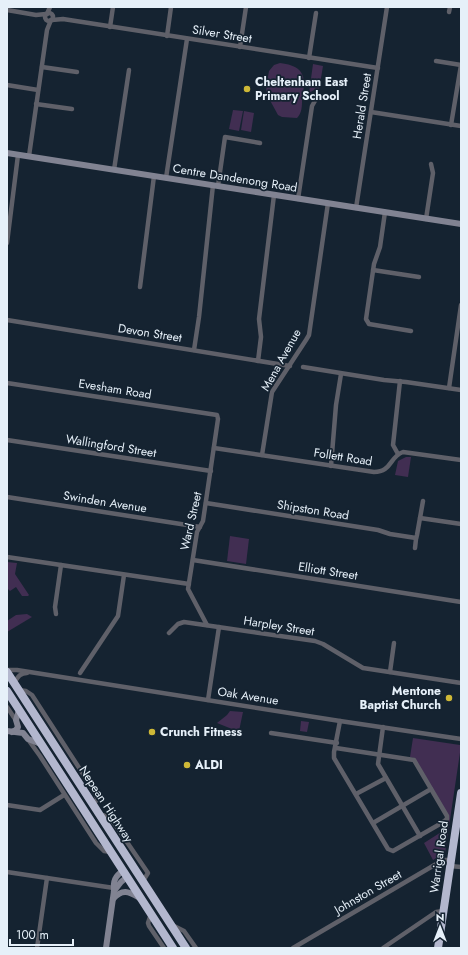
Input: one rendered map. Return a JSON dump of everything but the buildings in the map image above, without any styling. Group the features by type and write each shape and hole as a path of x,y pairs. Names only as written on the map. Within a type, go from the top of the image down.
{"highway":[{"name":"Nepean Highway","path":"7,671 186,948"},
{"name":"Nepean Highway","path":"7,691 173,948"},
{"path":"76,798 85,792"},
{"name":"Warrigal Road","path":"438,948 461,794"},
{"path":"125,874 134,867"},
{"path":"151,915 162,910"}],"main road":[{"name":"Centre Dandenong Road","path":"7,153 460,224"},
{"path":"9,732 17,729 19,710"},
{"path":"9,732 25,735 28,739 41,744"},
{"path":"106,948 114,890 121,882 125,874"},
{"path":"113,899 119,893 126,891 140,898"}],"street":[{"path":"28,156 50,7"},
{"path":"110,27 113,7"},
{"path":"167,36 171,7"},
{"path":"240,47 246,7"},
{"name":"Herald Street","path":"356,208 388,7"},
{"name":"Silver Street","path":"7,10 378,68"},
{"path":"309,58 316,13"},
{"path":"166,178 187,39"},
{"path":"436,61 461,65 451,125"},
{"path":"42,66 77,72"},
{"path":"114,170 129,70"},
{"path":"7,85 38,90"},
{"path":"298,199 312,106 316,99"},
{"path":"36,104 72,109"},
{"path":"371,112 461,126"},
{"path":"194,350 216,186 225,137 260,143"},
{"path":"7,243 18,155"},
{"path":"426,219 433,173 431,164"},
{"path":"140,287 154,176"},
{"path":"258,361 261,337 259,316 274,195"},
{"name":"Mena Avenue","path":"262,455 272,392 309,335 328,203"},
{"path":"385,212 380,246 373,270 366,319 369,324 411,331"},
{"path":"373,270 419,277"},
{"path":"449,388 461,305"},
{"name":"Devon Street","path":"7,320 290,366"},
{"path":"303,368 461,390"},
{"path":"331,466 336,405 341,374"},
{"path":"400,381 394,449 398,454 409,452 461,460"},
{"name":"Evesham Road","path":"7,383 215,414 218,417"},
{"name":"Ward Street","path":"207,625 189,592 189,584 197,532 203,522 218,417"},
{"name":"Wallingford Street","path":"7,440 211,471"},
{"name":"Follett Road","path":"214,448 374,472 380,472 386,469 398,454"},
{"name":"Swinden Avenue","path":"7,497 200,527"},
{"path":"415,548 423,501"},
{"name":"Shipston Road","path":"206,503 378,530 416,538"},
{"path":"420,518 461,524"},
{"path":"7,557 189,584"},
{"name":"Elliott Street","path":"193,560 461,602"},
{"path":"56,614 55,607 61,565"},
{"path":"80,673 118,616 124,575"},
{"name":"Harpley Street","path":"169,633 182,622 220,626 318,642 363,668 461,683"},
{"path":"208,700 220,626"},
{"path":"390,672 394,643"},
{"name":"Oak Avenue","path":"7,671 17,670 461,739"},
{"path":"31,673 23,673 19,676 16,686 32,695 65,745 96,794 97,800 93,806"},
{"path":"7,707 97,846 104,851 111,852"},
{"path":"271,733 336,745 379,754 414,760 447,816 446,820 393,851 388,849 334,758 336,745 340,721"},
{"path":"383,728 378,764 420,836"},
{"path":"51,740 65,745"},
{"path":"356,794 386,778"},
{"path":"373,823 431,789"},
{"path":"7,805 40,810 64,795"},
{"path":"99,815 107,816 114,822 148,873 143,880"},
{"name":"Johnston Street","path":"292,948 443,860 451,860 452,855"},
{"path":"450,866 461,867"},
{"path":"7,872 114,890"},
{"path":"36,948 47,878"},
{"path":"383,948 436,912 443,911"},
{"path":"151,915 148,926 164,948"},
{"path":"172,926 184,930 196,948"}],"shaded area":[{"path":"280,63 295,67 302,74 304,79 302,107 297,118 282,117 278,115 266,93 269,71 274,65"},
{"path":"313,64 323,66 319,90 314,90 309,93"},
{"path":"233,110 243,111 239,131 229,129"},
{"path":"244,111 254,113 251,132 241,130"},
{"path":"406,457 411,457 408,477 395,475 398,461"},
{"path":"230,536 249,539 246,564 227,561"},
{"path":"7,562 17,563 15,574 29,595 28,596 22,596 16,587 10,591 7,588"},
{"path":"27,614 32,617 7,632 7,621 16,615"},
{"path":"230,711 243,712 239,731 217,723"},
{"path":"301,721 309,722 307,732 300,731"},
{"path":"413,738 461,746 445,853 433,860 424,843 446,829 446,823 448,820 414,758 410,757"}],"place":[{"name":"Cheltenham East Primary School","path":"247,89"},
{"name":"Mentone Baptist Church","path":"449,698"},
{"name":"Crunch Fitness","path":"152,732"},
{"name":"ALDI","path":"187,765"}]}
